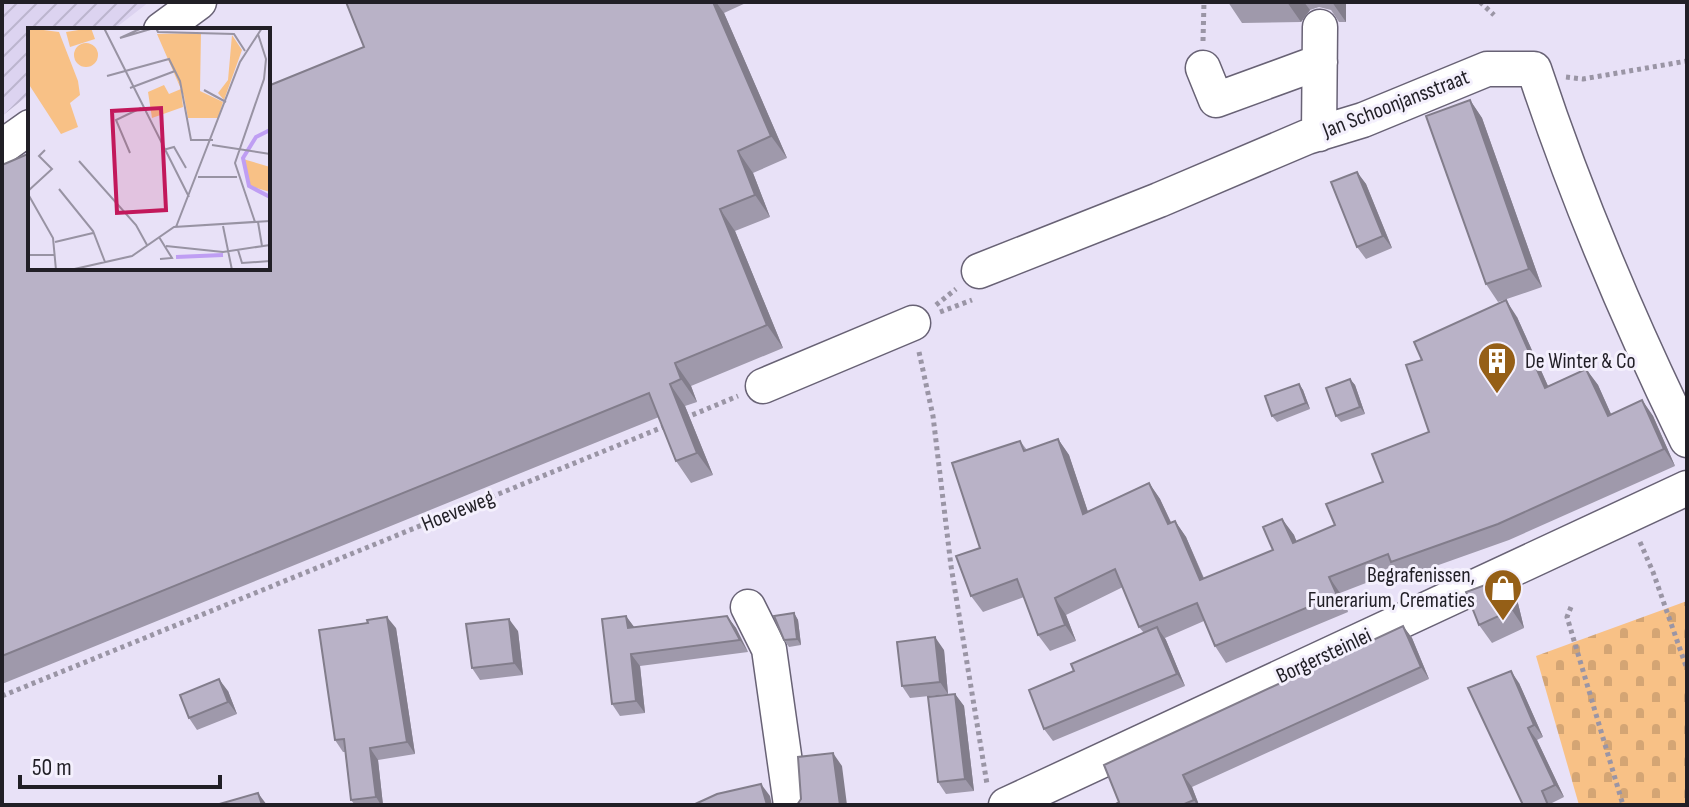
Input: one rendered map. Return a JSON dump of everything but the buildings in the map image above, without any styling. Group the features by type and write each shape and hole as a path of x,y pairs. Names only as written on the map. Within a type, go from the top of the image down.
{"street":[{"path":"164,28 199,2"},
{"path":"1319,134 1320,27"},
{"path":"1203,68 1216,100 1320,62"},
{"name":"Jan Schoonjansstraat","path":"979,271 1307,137 1363,120 1487,69 1534,69"},
{"path":"1534,69 1593,232 1651,367 1687,440"},
{"path":"2,147 28,128"},
{"path":"763,386 913,323"},
{"name":"Borgersteinlei","path":"997,798 1687,488"},
{"path":"748,607 769,649 791,805"}],"path":[{"path":"1203,68 1204,2"},
{"path":"1480,2 1494,15"},
{"path":"1534,69 1577,80 1687,61"},
{"path":"979,271 913,323 933,416 951,566 997,798"},
{"name":"Hoeveweg","path":"2,696 763,386"},
{"path":"1628,515 1653,572 1687,669"},
{"path":"1571,607 1567,617 1623,805"}],"shaded area":[{"path":"2,2 149,2 116,28 28,28 28,96 2,116"}],"green space":[{"path":"1687,601 1687,805 1579,805 1536,656"}],"place":[{"name":"De Winter & Co","path":"1497,395"},
{"name":"Begrafenissen, Funerarium, Crematies","path":"1503,622"}]}
